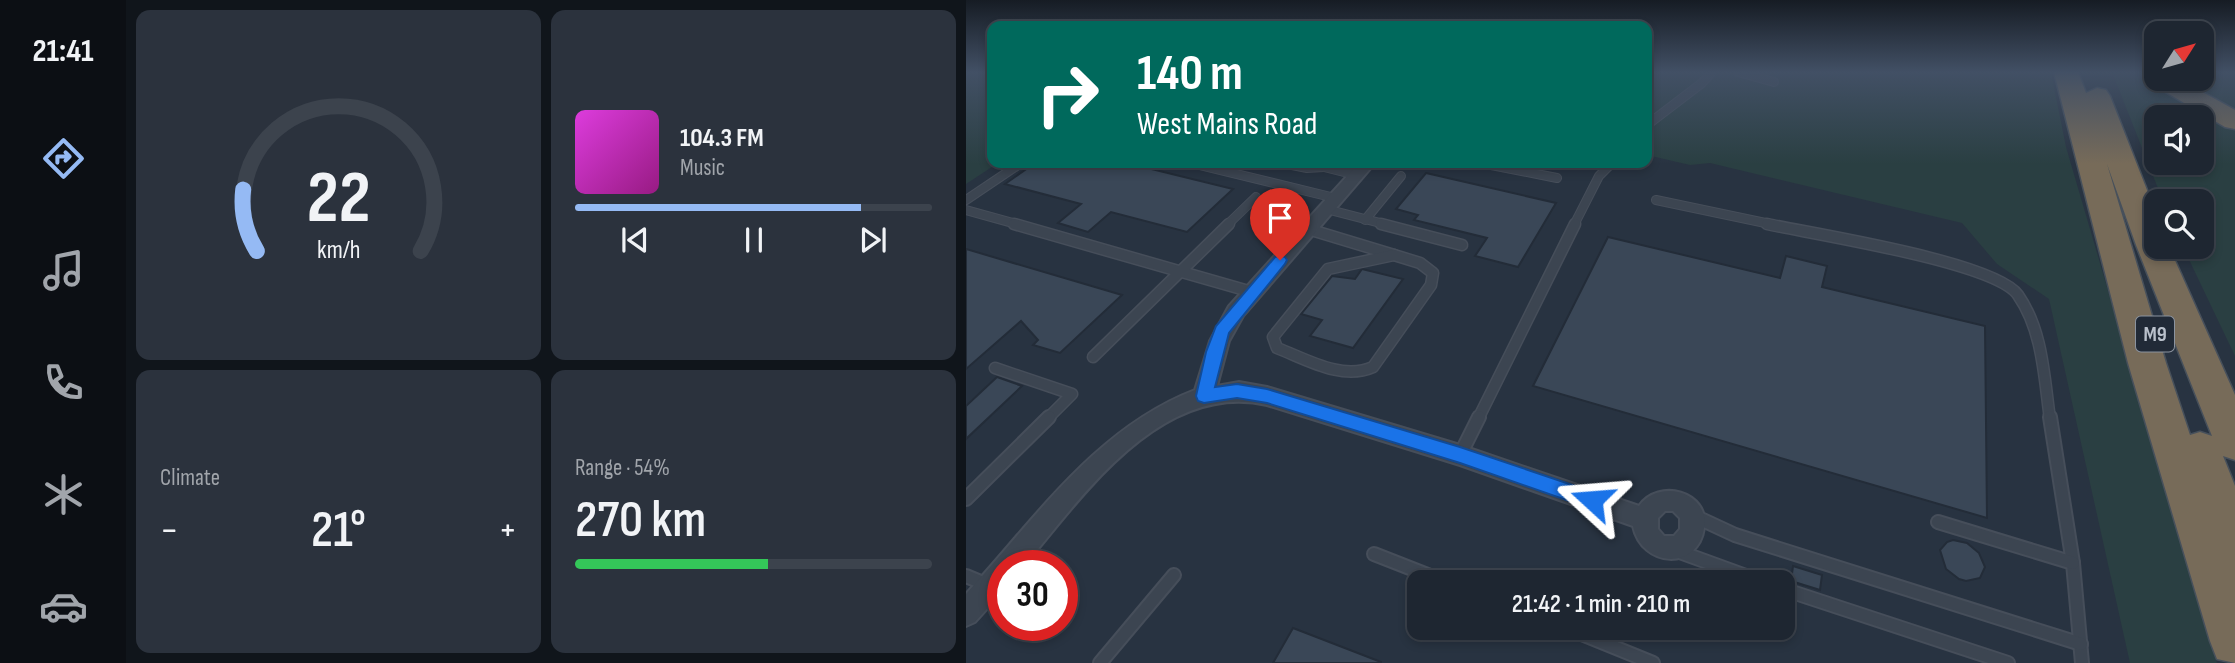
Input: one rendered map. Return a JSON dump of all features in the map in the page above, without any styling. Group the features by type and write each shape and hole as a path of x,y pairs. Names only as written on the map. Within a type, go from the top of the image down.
{"highway":[{"name":"M9","path":"2075,103 2134,279 2235,544"},
{"name":"M9","path":"2100,103 2152,244 2235,442"},
{"path":"2203,103 2235,121"},
{"path":"2081,121 2147,363 2235,640"}],"street":[{"path":"1204,396 1222,330 1252,292 1361,169"},
{"path":"1022,550 1104,457 1138,429 1204,396 1237,391 1267,396 1460,455 1645,519"},
{"path":"1668,500 1683,505 1691,515 1694,527 1691,537 1678,546 1663,546 1649,536 1645,519 1653,505 1668,500"},
{"path":"966,613 987,590"}],"lane":[{"path":"1652,121 1676,103"},
{"path":"966,200 1014,168"},
{"path":"1208,168 1331,204 1365,220 1462,245"},
{"path":"1506,168 1557,178"},
{"path":"1460,455 1599,176 1607,168"},
{"path":"1365,220 1401,176"},
{"path":"1093,357 1256,197"},
{"path":"1656,200 1965,266 2003,282 2021,302 2037,334 2073,563 2082,663"},
{"path":"966,210 1252,292"},
{"path":"1308,229 1394,255 1429,268 1433,273 1431,285 1373,367 1366,372 1350,374 1277,348 1273,337 1328,269 1350,262 1394,255"},
{"path":"966,499 1072,394 995,368"},
{"path":"1691,515 1735,535 2081,644"},
{"path":"1938,522 2073,563"},
{"path":"1663,546 1729,570"},
{"path":"1374,555 1414,570"},
{"path":"1100,663 1174,575"},
{"path":"966,576 987,578"},
{"path":"1795,593 2008,663"},
{"path":"1596,640 1653,663"}],"green space":[{"path":"966,103 987,103 987,168 990,168 966,184"},
{"path":"1652,103 2057,103 2066,147 2217,663 2130,663 2049,299 1997,264 1962,223 1710,163 1690,165 1652,156"},
{"path":"2124,103 2192,105 2144,105 2144,153"},
{"path":"2223,103 2235,103 2235,110"},
{"path":"2214,117 2235,129 2235,356 2189,259 2214,259 2214,189 2158,189 2153,175 2214,175"}],"building":[{"path":"1028,168 1147,168 1233,189 1187,232 1111,212 1088,232 1058,223 1081,204 1005,184"},
{"path":"1426,173 1556,203 1518,267 1475,256 1487,238 1414,220 1418,215 1396,209"},
{"path":"1608,237 1780,278 1786,256 1827,266 1822,287 1985,326 1987,518 1533,386"},
{"path":"966,249 1122,295 1060,353 1033,345 1038,340 1021,321 966,369"},
{"path":"1362,269 1403,279 1353,348 1310,336 1322,320 1301,314 1332,276 1355,279"},
{"path":"997,377 1022,386 966,439 966,406"},
{"path":"1953,540 1967,543 1979,553 1985,567 1980,578 1966,581 1946,569 1940,550"},
{"path":"1793,566 1822,575 1820,590 1795,582 1795,570 1792,570"},
{"path":"1293,628 1381,662 1381,663 1273,663"}],"route":[{"path":"1280,260 1222,330 1204,396 1237,391 1267,396 1460,455 1592,500"}]}
